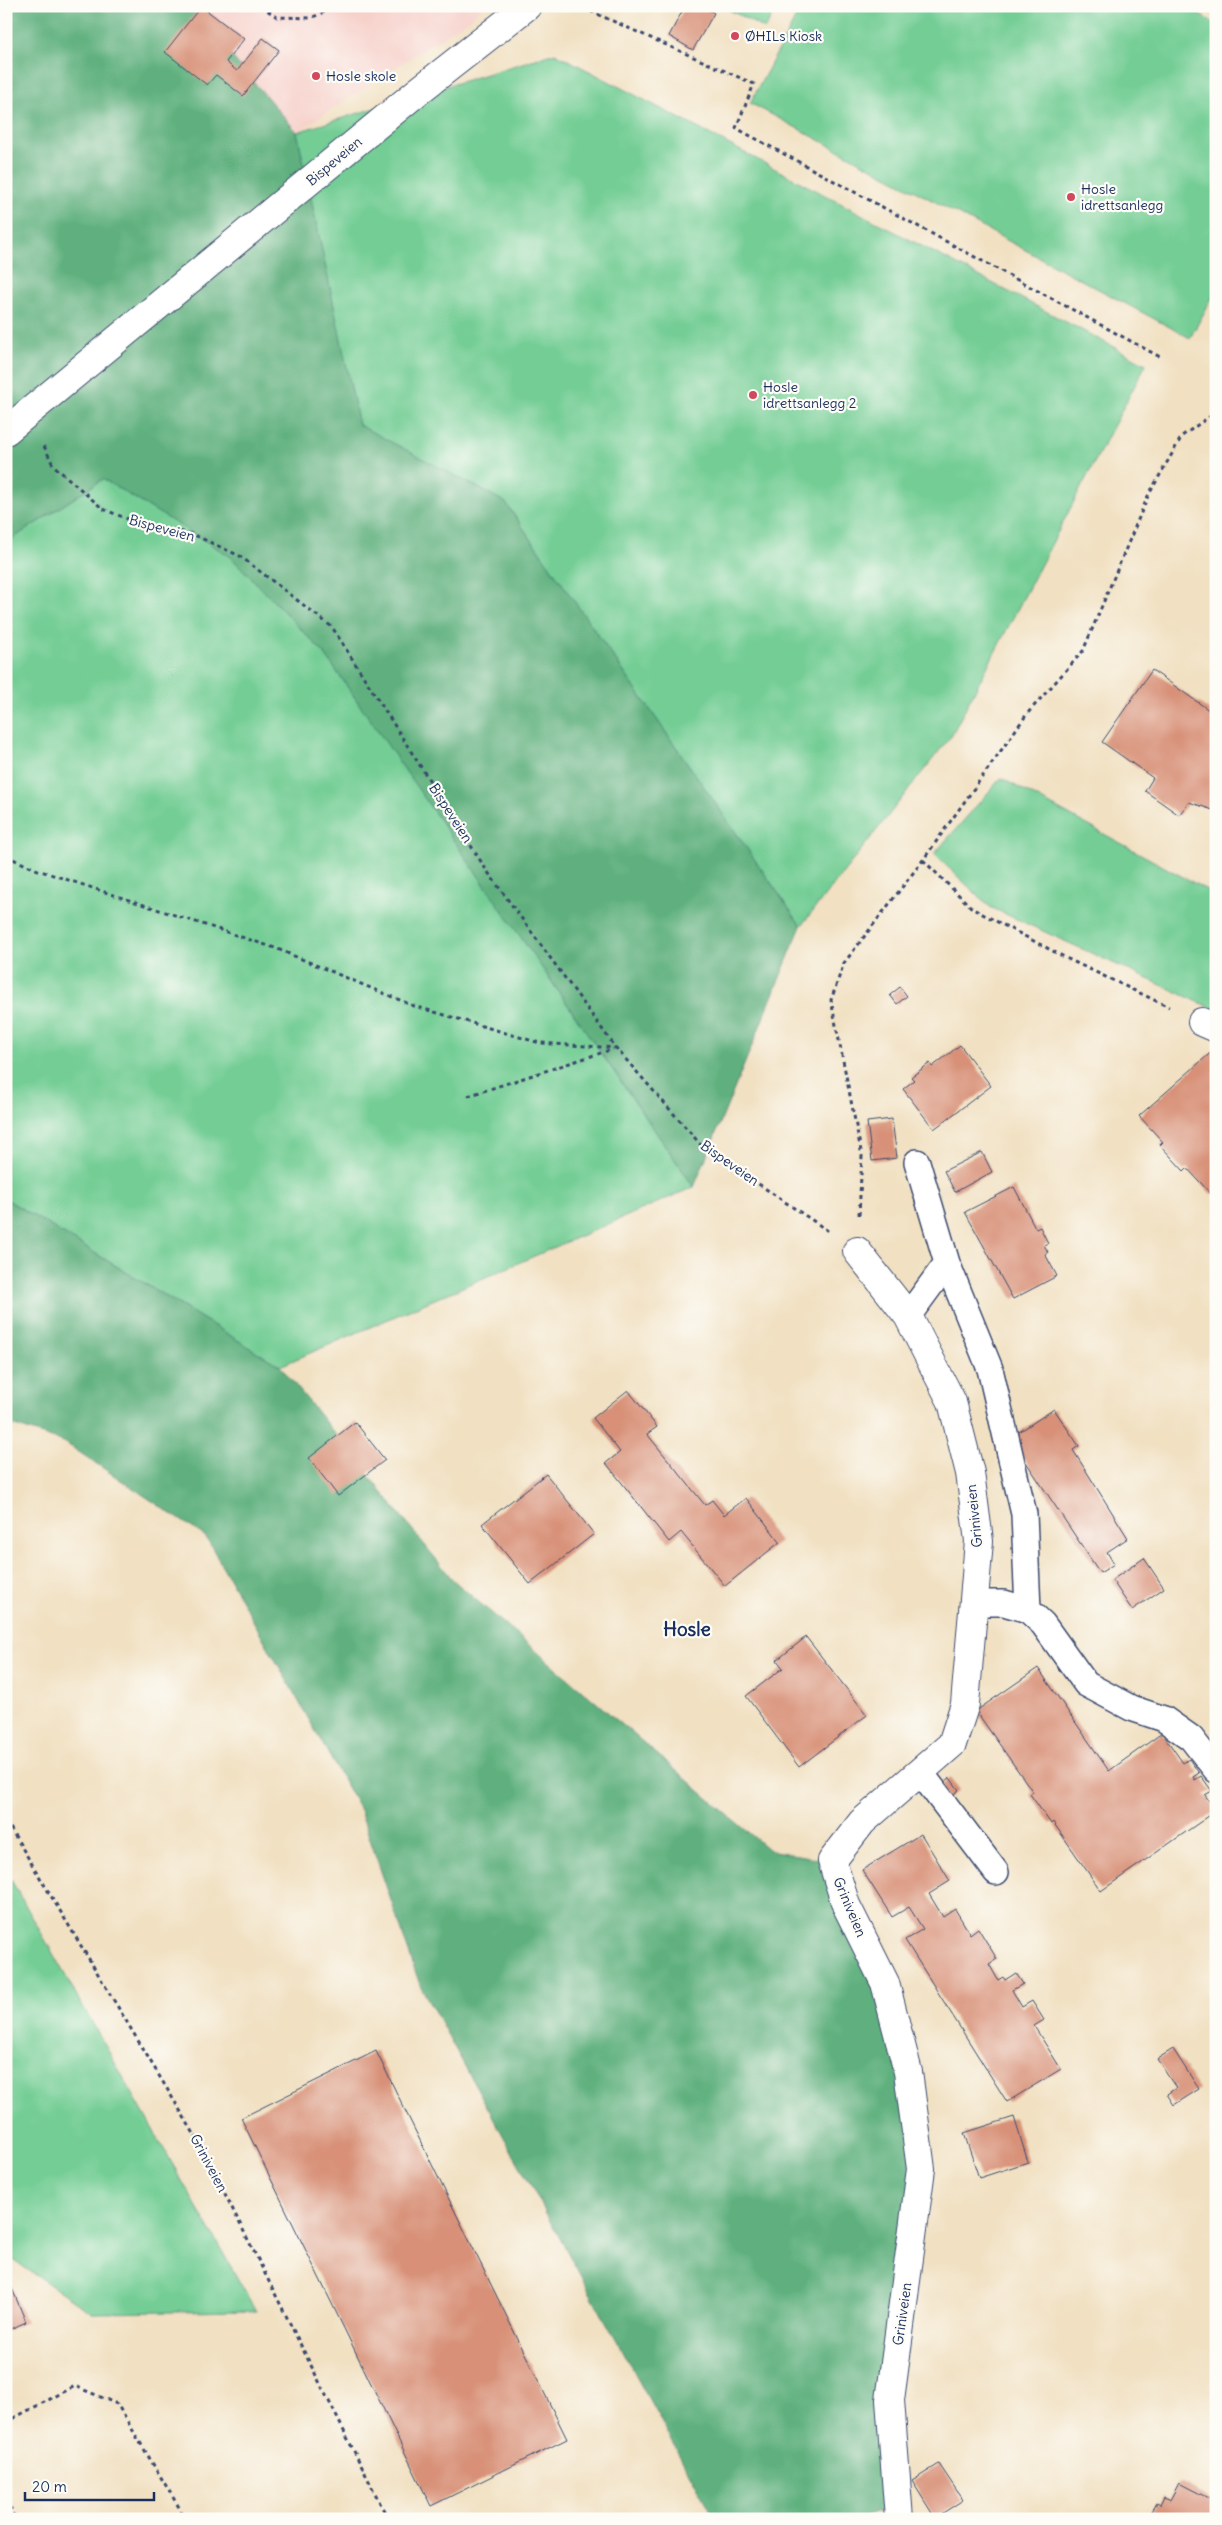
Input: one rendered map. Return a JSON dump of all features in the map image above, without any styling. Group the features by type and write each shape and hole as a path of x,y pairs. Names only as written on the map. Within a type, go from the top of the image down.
{"street":[{"name":"Bispeveien","path":"6,431 29,414 416,93 527,6"},
{"name":"Griniveien","path":"857,1251 908,1316 952,1402 970,1473 979,1541 975,1603 963,1712 952,1744 862,1822 832,1861 846,1905 885,1983 908,2072 921,2170 890,2400 899,2519"}],"lane":[{"path":"916,1162 947,1263 990,1370 1024,1514 1028,1610"},
{"path":"908,1316 947,1263"},
{"path":"975,1603 1004,1603 1028,1610 1042,1624 1086,1684 1131,1708 1164,1718 1191,1738 1216,1770"},
{"path":"921,1772 996,1872"}],"path":[{"path":"261,6 277,17 311,18 338,6"},
{"path":"584,6 588,10 754,84 736,128 1162,358"},
{"path":"857,1251 862,1156 831,1000 844,963 923,860 1027,714 1083,651 1153,488 1182,436 1216,412"},
{"name":"Bispeveien","path":"29,414 53,464 103,509 135,522 192,534 240,556 332,627 488,871 616,1048 701,1145 857,1251"},
{"path":"6,856 38,870 275,948 414,1006 540,1043 616,1048"},
{"path":"923,860 973,909 1068,959 1209,1025"},
{"path":"468,1096 616,1048"},
{"name":"Griniveien","path":"6,1821 199,2142 388,2519"},
{"path":"6,2422 75,2386 117,2404 186,2519"},
{"path":"6,2500 16,2519"}],"shaded area":[{"name":"Hosle skole","path":"188,6 483,6 470,19 297,132"}],"green space":[{"path":"6,6 188,6 297,132 359,425 505,502 801,926 694,1187 324,653 230,556 103,479 6,543"},
{"path":"722,6 777,6 765,29"},
{"name":"Hosle idrettsanlegg","path":"802,6 1183,6 1216,24 1216,291 1190,338 750,103"},
{"name":"Hosle idrettsanlegg 2","path":"555,53 1146,364 951,736 801,926 505,502 359,426 297,132"},
{"path":"103,479 230,556 324,653 694,1187 280,1366 6,1199 6,543"},
{"path":"1001,778 1216,895 1216,1010 990,907 934,854"},
{"path":"6,1199 280,1366 453,1580 769,1850 832,1861 885,1983 921,2169 890,2400 897,2506 857,2519 715,2519 420,1985 360,1810 206,1537 64,1442 6,1423"},
{"path":"6,1871 256,2311 92,2313 6,2255"}],"building":[{"path":"201,6 244,39 226,62 237,71 263,38 279,50 243,96 216,75 207,85 165,52"},
{"path":"685,6 702,6 714,13 693,50 669,36"},
{"path":"1152,670 1216,715 1216,811 1189,802 1179,815 1145,791 1153,778 1102,742"},
{"path":"900,987 907,996 897,1004 890,995"},
{"path":"960,1045 991,1086 934,1129 903,1089 914,1080 911,1077 930,1063 932,1067"},
{"path":"1216,1048 1216,1189 1211,1194 1187,1168 1184,1171 1160,1145 1163,1142 1139,1116"},
{"path":"892,1119 897,1158 872,1161 867,1122"},
{"path":"982,1152 992,1172 955,1192 944,1171"},
{"path":"1014,1187 1036,1229 1040,1227 1048,1243 1044,1245 1048,1252 1045,1254 1057,1276 1013,1299 965,1212"},
{"path":"628,1390 657,1427 647,1434 705,1505 712,1500 724,1515 746,1498 780,1542 725,1586 681,1532 669,1542 606,1463 620,1452 593,1418"},
{"path":"1054,1409 1079,1446 1073,1450 1128,1538 1107,1552 1114,1564 1100,1573 1010,1438"},
{"path":"355,1422 385,1460 338,1496 309,1458"},
{"path":"546,1474 594,1534 530,1584 482,1524"},
{"path":"1144,1558 1164,1588 1132,1610 1112,1580"},
{"path":"806,1637 867,1715 799,1767 746,1696 783,1668 777,1660"},
{"path":"1038,1668 1109,1771 1162,1733 1183,1763 1189,1759 1199,1773 1193,1777 1195,1780 1201,1776 1212,1791 1205,1795 1216,1811 1101,1891 1053,1822 1051,1824 1030,1794 1033,1792 976,1711"},
{"path":"950,1778 959,1790 948,1799 939,1786"},
{"path":"921,1834 950,1881 929,1894 943,1917 955,1909 970,1934 978,1928 997,1959 989,1964 998,1980 1003,1977 1005,1980 1016,1973 1023,1984 1012,1990 1022,2007 1032,2001 1044,2020 1034,2026 1061,2069 1007,2102 905,1940 923,1929 909,1907 892,1917 862,1870"},
{"path":"1173,2049 1199,2089 1174,2105 1167,2094 1176,2088 1157,2059"},
{"path":"376,2051 567,2439 431,2506 241,2118"},
{"path":"1014,2117 1028,2162 979,2178 964,2133"},
{"path":"6,2274 26,2322 6,2331"},
{"path":"939,2464 963,2500 935,2518 912,2481"},
{"path":"1179,2483 1216,2502 1216,2519 1152,2519 1154,2515 1150,2513 1156,2503 1159,2505 1163,2497 1170,2500"}],"place":[{"name":"ØHILs Kiosk","path":"735,36"},
{"name":"Hosle skole","path":"316,76"},
{"name":"Hosle idrettsanlegg","path":"1071,197"},
{"name":"Hosle idrettsanlegg 2","path":"753,395"}],"district":[{"name":"Hosle","path":"687,1629"}]}
